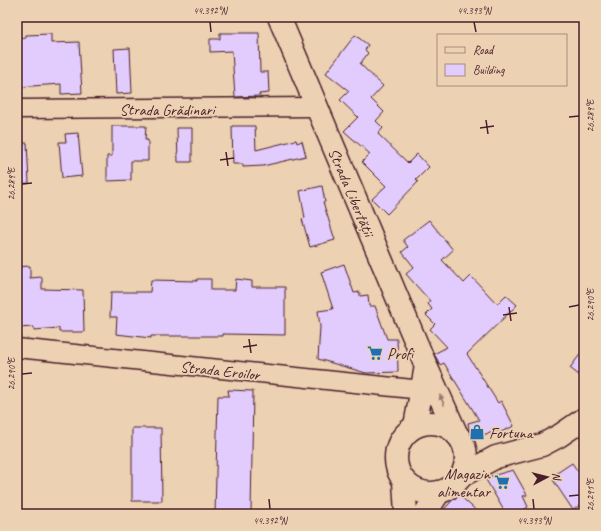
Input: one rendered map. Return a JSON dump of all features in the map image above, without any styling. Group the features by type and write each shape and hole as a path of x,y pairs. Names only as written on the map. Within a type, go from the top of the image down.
{"main road":[{"name":"Strada Libertății","path":"279,17 316,108 426,366 461,441 466,457 465,467 461,476"},
{"path":"415,426 426,366"},
{"path":"404,481 420,492 429,494 439,492 452,486 461,476 496,457 542,445 559,436 584,419"},
{"path":"406,514 404,481 396,464 398,446 402,438 415,426 433,423 442,424 461,441 496,457"},
{"path":"425,514 439,492"}],"street":[{"name":"Strada Grădinari","path":"17,110 316,108"},
{"name":"Strada Eroilor","path":"17,348 422,390"}],"building":[{"path":"220,33 259,33 260,72 268,72 269,93 259,94 260,96 235,97 232,51 210,52 210,39 220,39"},
{"path":"51,34 51,43 79,42 82,93 61,94 61,84 17,87 17,39 26,38 26,35"},
{"path":"355,35 368,45 365,50 368,53 360,64 383,86 371,99 384,112 376,121 383,128 378,134 408,163 417,154 429,167 416,180 418,182 387,214 372,199 386,186 362,162 370,154 344,131 358,117 340,100 349,91 326,73"},
{"path":"130,48 132,93 116,94 114,49"},
{"path":"112,126 146,126 145,140 148,140 148,161 131,161 131,180 107,181 107,156 112,156"},
{"path":"232,126 255,126 256,150 296,140 297,143 302,141 306,156 263,166 243,167 243,164 233,164"},
{"path":"177,128 192,128 192,162 178,162"},
{"path":"78,133 82,176 62,178 59,142 66,142 65,134"},
{"path":"17,143 27,143 29,183 17,184"},
{"path":"322,186 325,202 323,202 335,240 310,247 302,219 305,218 300,191"},
{"path":"429,220 453,250 442,260 464,283 471,276 497,304 506,295 517,305 467,354 498,403 501,401 514,426 501,432 471,437 468,423 479,420 444,363 440,365 434,354 447,347 430,329 435,324 426,315 432,309 428,304 430,301 406,274 414,267 402,252 408,247 403,240"},
{"path":"344,264 354,293 360,292 360,296 368,295 369,306 375,306 387,339 397,339 398,372 366,373 318,359 320,327 318,311 333,309 321,272"},
{"path":"30,266 30,278 42,277 42,289 83,290 84,332 59,332 59,328 34,330 34,327 17,328 17,267"},
{"path":"197,279 211,279 211,290 235,290 236,279 252,281 252,287 285,287 285,335 223,334 223,336 151,336 151,338 116,334 117,317 110,317 111,292 150,292 151,280 197,281"},
{"path":"584,349 584,379 570,368"},
{"path":"228,390 253,391 251,514 215,514 218,396 229,396"},
{"path":"132,428 161,428 162,501 132,501"},
{"path":"572,463 584,480 584,502 573,510 553,480 559,476 557,473"},
{"path":"513,470 527,495 523,496 528,507 517,514 506,514 485,478"},
{"path":"458,494 480,514 440,514"}],"place":[{"name":"Profi","path":"375,353"},
{"name":"Fortuna","path":"477,432"},
{"name":"Magazin alimentar","path":"502,482"}]}
